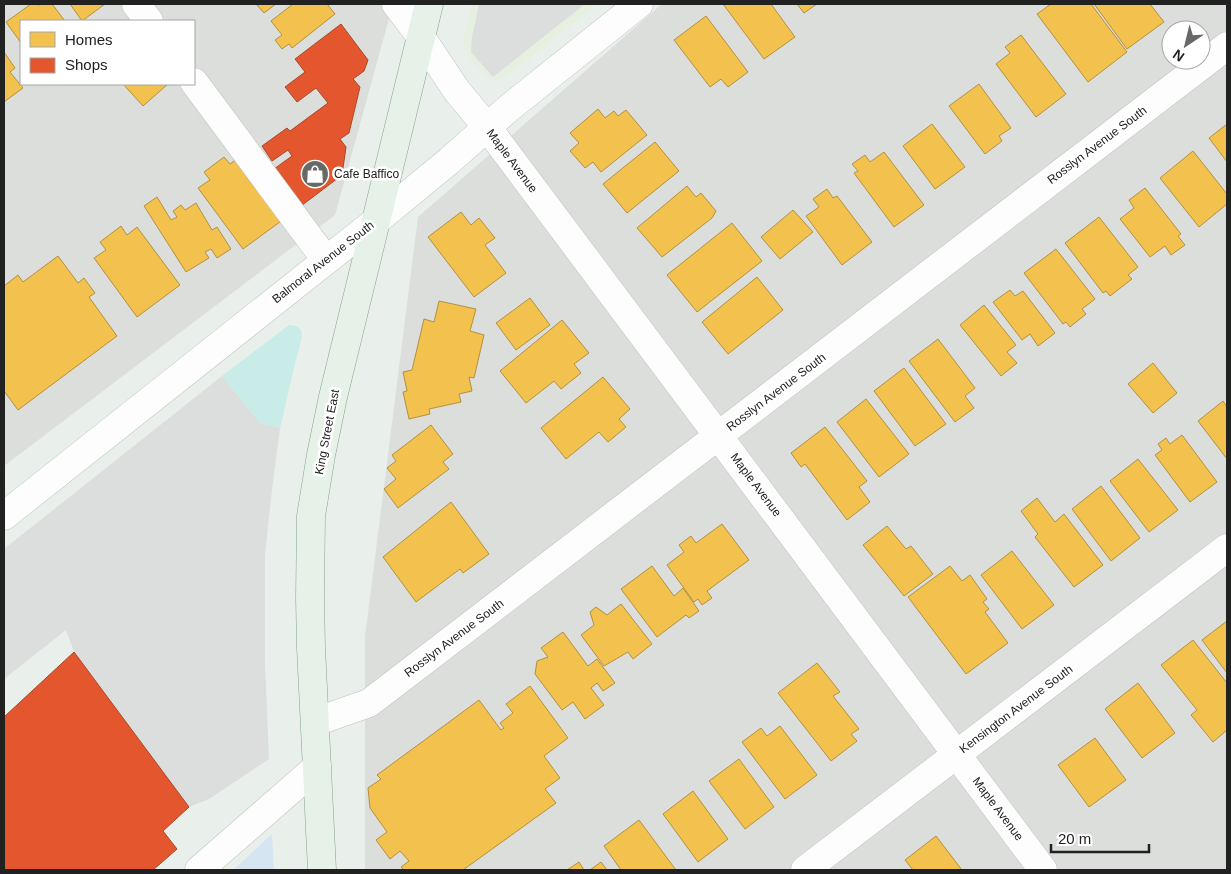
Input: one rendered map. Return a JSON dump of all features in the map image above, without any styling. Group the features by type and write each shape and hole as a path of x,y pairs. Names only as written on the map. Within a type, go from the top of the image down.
{"main road":[{"name":"King Street East","path":"322,870 310,618 311,516 331,407 429,4"}],"street":[{"path":"136,4 148,20"},
{"name":"Maple Avenue","path":"396,4 421,37 456,91 487,127 1044,870"},
{"name":"Balmoral Avenue South","path":"4,516 376,221 449,161 509,108 639,4"},
{"name":"Rosslyn Avenue South","path":"315,722 368,703 1227,46"},
{"path":"195,83 326,260"},
{"name":"Kensington Avenue South","path":"805,870 1227,548"},
{"path":"199,870 317,767"}],"shaded area":[{"path":"4,4 393,4 335,215 4,466"},
{"path":"472,4 598,4 509,75 494,80 473,63 464,45 464,37"},
{"path":"479,4 585,4 493,77 471,52"},
{"path":"662,4 1227,4 1227,870 365,870 365,637 418,217"},
{"path":"289,325 299,328 302,337 280,428 260,423 222,376"},
{"path":"222,376 260,423 280,428 265,554 265,665 269,759 209,799 189,807 74,652 66,630 4,679 4,549"},
{"path":"272,834 274,870 233,870"}],"building: Homes":[{"path":"31,4 52,4 64,20 20,20 20,42 6,22"},
{"path":"70,4 105,4 83,20 81,20"},
{"path":"256,4 276,4 264,13"},
{"path":"293,4 327,4 335,14 292,48 289,44 282,49 275,40 282,35 271,21"},
{"path":"723,4 771,4 795,37 764,59"},
{"path":"797,4 817,4 804,13"},
{"path":"1051,4 1091,4 1127,52 1088,82 1037,14"},
{"path":"1094,4 1150,4 1162,20 1161,24 1127,49"},
{"path":"706,16 748,72 728,87 721,79 710,87 674,40"},
{"path":"1021,35 1066,94 1036,117 996,64 1010,53 1005,47"},
{"path":"4,52 15,68 10,72 23,88 4,102"},
{"path":"979,84 1011,128 999,136 1002,141 985,154 949,106"},
{"path":"124,85 167,85 143,106"},
{"path":"598,109 605,118 614,111 618,116 626,110 647,135 601,172 593,162 585,168 570,151 579,143 570,133"},
{"path":"932,124 965,167 935,189 903,146"},
{"path":"1227,124 1227,162 1209,138"},
{"path":"655,142 679,171 627,213 603,184"},
{"path":"1193,151 1227,194 1227,204 1199,227 1160,178"},
{"path":"884,152 924,205 894,227 854,173 858,171 852,164 865,155 870,162"},
{"path":"242,155 288,216 243,249 198,188 210,180 204,172 224,157 230,164"},
{"path":"687,186 696,197 701,193 716,211 712,218 662,257 637,228"},
{"path":"1145,188 1181,234 1178,236 1185,245 1171,255 1165,246 1150,257 1120,219 1134,208 1129,200"},
{"path":"827,189 833,198 837,196 872,242 842,265 806,216 819,207 813,199"},
{"path":"157,197 171,220 177,217 173,211 181,205 185,210 196,203 212,230 217,227 231,249 217,258 211,249 205,252 209,258 186,272 144,206"},
{"path":"793,210 813,232 780,259 761,237"},
{"path":"461,212 471,225 479,218 495,238 485,245 506,273 474,297 428,237"},
{"path":"1099,217 1138,267 1128,275 1132,279 1110,296 1106,291 1103,293 1065,243"},
{"path":"732,223 762,261 697,312 667,275"},
{"path":"121,226 127,235 137,227 180,285 137,317 94,258 106,250 100,242"},
{"path":"1056,249 1095,299 1082,309 1086,314 1070,327 1066,322 1063,324 1024,273"},
{"path":"58,256 78,283 84,278 95,293 89,297 117,336 18,410 4,391 4,286 18,275 23,282"},
{"path":"757,277 783,310 728,354 702,322"},
{"path":"1010,290 1015,296 1023,291 1055,333 1038,346 1030,334 1022,340 993,302"},
{"path":"530,298 550,325 516,350 496,323"},
{"path":"439,301 476,309 470,331 484,335 474,378 469,377 472,391 459,394 461,402 429,409 430,414 409,419 403,392 407,391 403,372 412,370 424,319 434,322"},
{"path":"984,305 1016,345 1007,352 1017,363 1001,376 960,325"},
{"path":"562,320 589,353 574,364 581,373 561,389 554,381 526,403 500,371"},
{"path":"938,339 975,388 965,396 974,408 955,422 909,361"},
{"path":"1153,363 1177,393 1153,413 1128,384"},
{"path":"904,368 946,424 915,446 874,391"},
{"path":"603,377 630,409 619,419 626,427 608,442 599,432 566,459 541,428"},
{"path":"866,399 909,454 879,477 837,422"},
{"path":"1223,401 1227,407 1227,459 1198,421"},
{"path":"431,425 453,454 443,462 449,469 398,508 384,489 396,479 387,468 396,461 392,455"},
{"path":"825,427 867,481 859,487 870,502 847,520 805,464 801,467 791,453"},
{"path":"1182,435 1217,482 1190,502 1155,455 1162,450 1158,444 1166,438 1170,444"},
{"path":"1138,459 1178,510 1149,532 1110,481"},
{"path":"1101,486 1140,538 1111,561 1072,509"},
{"path":"1037,498 1055,522 1064,514 1103,565 1074,587 1035,537 1038,534 1021,511"},
{"path":"451,502 489,554 463,573 460,569 416,602 383,557"},
{"path":"722,524 749,560 707,591 712,598 702,605 698,599 694,602 667,565 684,552 679,545 691,536 696,543"},
{"path":"887,526 906,549 911,546 933,574 904,596 863,545"},
{"path":"1012,551 1054,605 1022,629 981,575"},
{"path":"652,566 674,596 683,588 699,611 689,618 686,615 657,637 621,589"},
{"path":"950,566 962,581 970,575 987,599 983,602 989,609 985,612 1008,643 966,674 908,597"},
{"path":"621,604 652,644 633,659 628,652 604,666 581,635 594,625 590,612 596,607 607,615"},
{"path":"1227,621 1227,673 1202,640"},
{"path":"563,632 588,666 597,659 615,683 603,691 597,683 591,688 604,705 585,719 573,702 562,710 535,674 537,661 548,657 541,648"},
{"path":"1193,640 1227,683 1227,730 1213,742 1191,715 1197,710 1161,665"},
{"path":"817,663 840,692 833,696 859,729 851,734 857,741 831,761 778,693"},
{"path":"1138,683 1175,733 1142,758 1105,709"},
{"path":"530,686 568,738 544,756 560,778 545,789 556,803 463,870 404,870 401,867 409,861 400,851 390,859 376,840 387,832 370,808 368,788 381,779 377,775 479,700 501,730 504,728 500,723 513,713 506,704"},
{"path":"780,726 817,775 785,799 742,742 761,728 767,736"},
{"path":"1095,738 1126,780 1089,807 1058,765"},
{"path":"739,759 774,807 745,829 709,781"},
{"path":"693,791 728,839 698,862 663,814"},
{"path":"639,820 676,870 621,870 604,846"},
{"path":"936,836 962,870 913,870 905,860"},
{"path":"579,862 584,870 567,870"},
{"path":"601,862 607,870 590,870"}],"building: Shops":[{"path":"341,24 368,60 364,71 353,79 360,87 349,133 340,139 346,147 342,175 301,206 274,169 292,156 288,150 272,161 262,146 287,128 290,131 328,103 316,88 297,102 285,87 305,72 295,59"},
{"path":"74,652 189,807 163,831 177,849 153,870 4,870 4,717"}],"place":[{"name":"Cafe Baffico","path":"315,174"}]}
